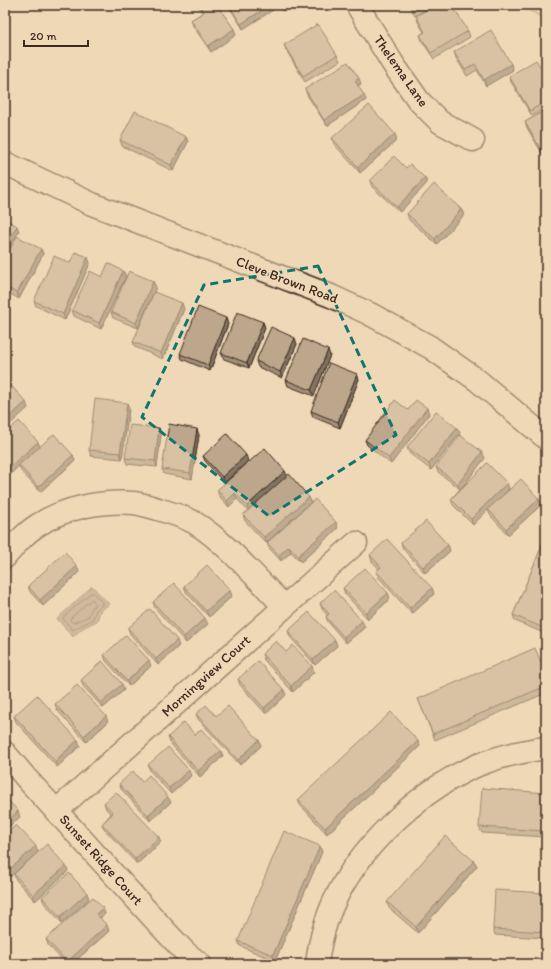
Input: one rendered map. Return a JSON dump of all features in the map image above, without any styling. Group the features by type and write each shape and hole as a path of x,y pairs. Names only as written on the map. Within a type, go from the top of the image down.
{"street":[{"name":"Thelema Lane","path":"357,5 393,64 419,101 440,122 473,140"},
{"name":"Cleve Brown Road","path":"5,163 92,204 331,296 370,314 430,347 477,380 546,438"},
{"path":"9,543 53,516 84,506 136,503 174,514 193,522 207,531 284,606"},
{"name":"Morningview Court","path":"56,811 356,542"},
{"path":"317,964 320,942 327,919 339,892 378,836 406,811 442,783 479,765 518,752 546,748"},
{"name":"Sunset Ridge Court","path":"5,753 26,779 166,933 186,953 200,964"}],"highlighted area":[{"path":"318,266 396,435 269,516 142,417 204,285"}],"shaded area":[{"path":"519,5 546,5 546,22 543,18"}],"water":[{"path":"92,586 109,604 100,612 97,621 83,628 73,637 57,619"}],"building":[{"path":"199,5 217,5 234,29 208,46 191,20 204,12"},
{"path":"229,5 270,5 241,24"},
{"path":"410,5 422,5 413,10"},
{"path":"435,5 452,5 468,31 431,53 420,35 425,32 416,16"},
{"path":"318,24 337,55 303,76 284,45"},
{"path":"491,30 511,64 484,80 475,64 465,70 454,52"},
{"path":"536,60 546,75 546,101 530,111 509,76"},
{"path":"348,62 359,78 355,81 364,95 324,120 305,89"},
{"path":"369,105 395,134 358,167 332,138"},
{"path":"546,110 546,153 544,155 525,122"},
{"path":"135,111 186,137 171,165 120,140"},
{"path":"394,156 406,168 410,164 425,178 397,207 370,181"},
{"path":"434,184 461,209 435,239 407,214"},
{"path":"5,219 17,226 5,246"},
{"path":"17,236 41,249 17,293 5,287 5,259"},
{"path":"75,252 88,257 63,314 34,301 54,256 70,263"},
{"path":"108,263 123,271 99,323 72,310 90,271 102,277"},
{"path":"129,271 153,281 136,323 111,312"},
{"path":"154,292 182,303 161,353 133,342"},
{"path":"198,307 226,318 208,365 180,354"},
{"path":"237,312 263,322 247,363 221,353"},
{"path":"271,327 295,338 280,372 256,361"},
{"path":"303,339 328,350 311,390 286,380"},
{"path":"329,363 357,374 338,422 311,411"},
{"path":"7,381 26,402 5,421 5,383"},
{"path":"95,399 127,403 120,453 89,450"},
{"path":"395,400 408,410 416,400 427,408 389,458 365,440"},
{"path":"436,411 457,428 429,464 407,447"},
{"path":"19,421 38,442 5,470 5,433"},
{"path":"169,424 197,429 190,473 162,469"},
{"path":"130,425 159,428 155,461 125,458"},
{"path":"54,434 73,455 38,487 19,465"},
{"path":"227,434 246,455 222,477 203,456"},
{"path":"460,435 482,452 458,484 436,467"},
{"path":"265,448 285,471 247,506 235,493 227,501 217,490"},
{"path":"487,463 507,483 471,519 451,499"},
{"path":"289,474 309,497 264,537 243,515"},
{"path":"521,479 539,499 506,529 488,509"},
{"path":"315,499 336,522 298,556 289,546 279,555 267,543"},
{"path":"426,521 448,545 423,567 401,543"},
{"path":"546,536 546,629 513,615"},
{"path":"387,539 432,588 410,608 376,571 381,567 370,555"},
{"path":"65,552 77,566 40,600 28,586"},
{"path":"207,565 230,590 206,611 184,586"},
{"path":"365,568 388,593 366,613 343,588"},
{"path":"174,583 205,618 184,637 153,602"},
{"path":"334,590 362,621 344,637 326,617 329,614 320,603"},
{"path":"150,609 177,640 156,659 128,628"},
{"path":"309,612 335,640 313,660 288,631"},
{"path":"126,635 149,660 127,681 104,655"},
{"path":"276,641 286,652 293,645 312,666 291,686 262,654"},
{"path":"535,648 546,674 546,686 433,734 418,699"},
{"path":"102,661 122,684 101,703 81,680"},
{"path":"258,661 284,690 264,708 238,679"},
{"path":"77,685 106,716 84,736 55,704"},
{"path":"37,695 78,740 55,761 14,716"},
{"path":"206,705 216,716 228,706 259,740 238,760 196,714"},
{"path":"391,712 418,741 325,828 298,800"},
{"path":"184,722 195,735 201,729 221,751 198,771 168,737"},
{"path":"168,747 189,770 169,788 148,765"},
{"path":"133,771 142,782 149,775 168,797 148,815 119,784"},
{"path":"482,788 546,793 546,831 479,827"},
{"path":"116,792 159,837 135,859 102,824 113,813 104,803"},
{"path":"8,800 18,811 5,823 5,803"},
{"path":"16,825 36,846 8,871 5,868 5,835"},
{"path":"284,831 320,846 273,955 238,941"},
{"path":"445,836 474,861 416,927 387,902"},
{"path":"47,844 66,866 33,895 14,874"},
{"path":"69,873 87,893 60,917 42,897"},
{"path":"495,890 546,893 546,932 493,929"},
{"path":"93,897 103,908 96,914 107,925 67,962 46,939"}]}
